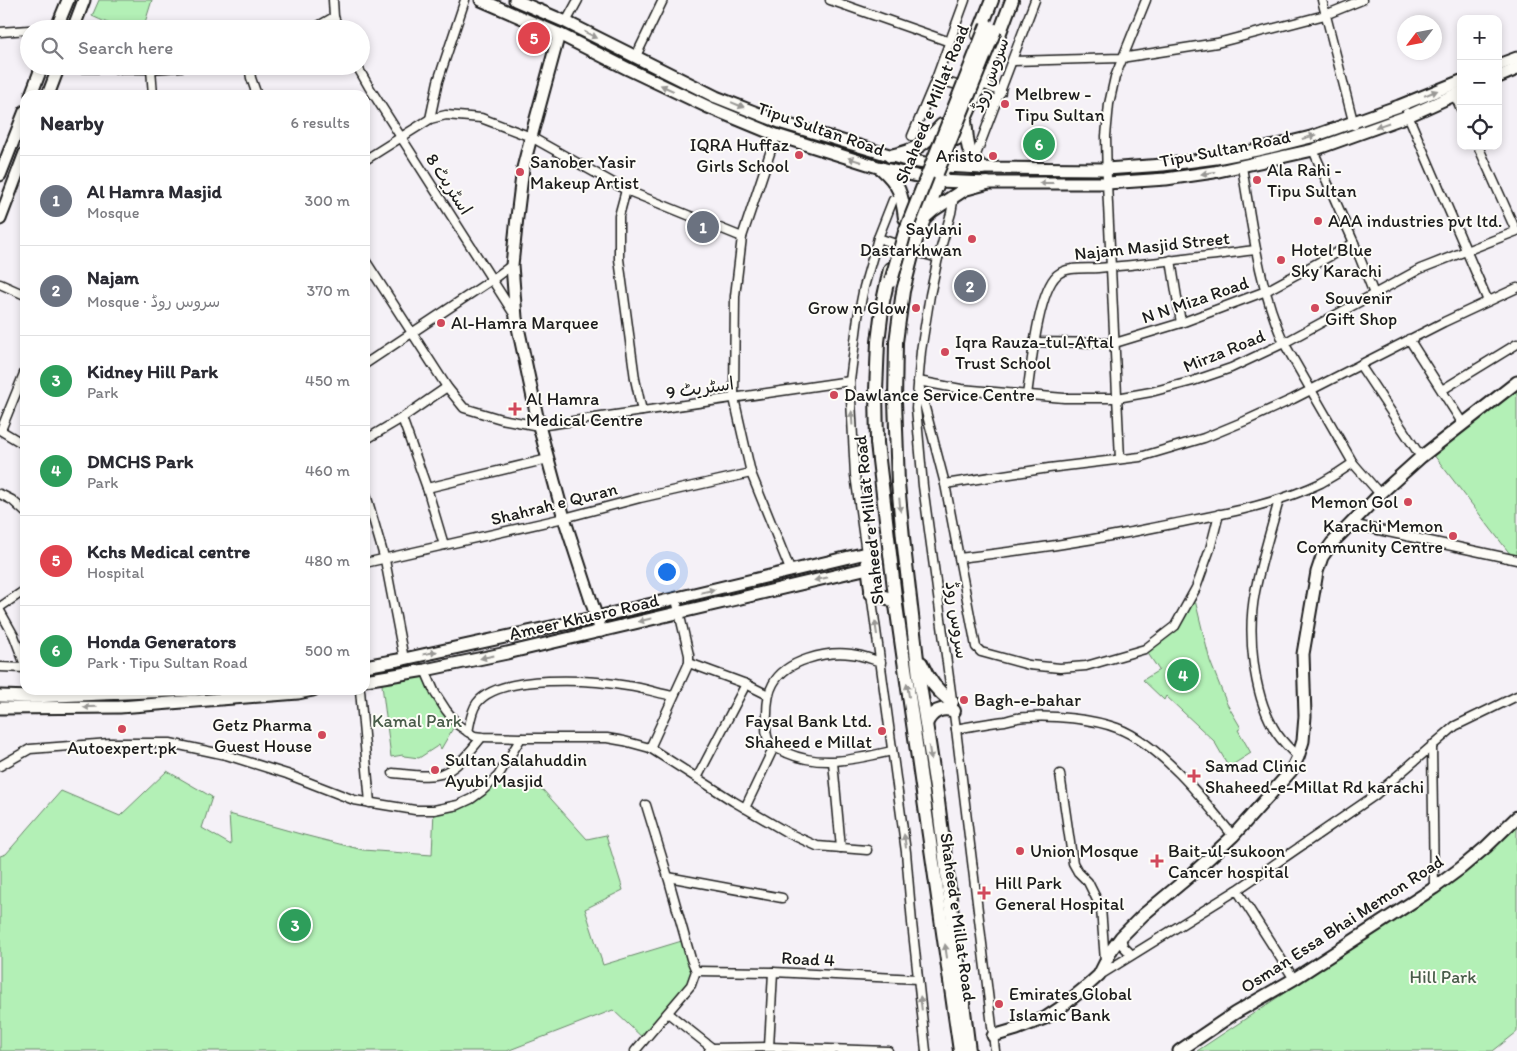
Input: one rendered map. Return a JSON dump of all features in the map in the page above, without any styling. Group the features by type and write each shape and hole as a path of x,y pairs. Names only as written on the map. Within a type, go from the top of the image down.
{"main road":[{"path":"60,20 68,0"},
{"path":"76,20 84,0"},
{"name":"Tipu Sultan Road","path":"480,0 559,34 628,70 708,107 776,135 881,168 919,183"},
{"name":"Tipu Sultan Road","path":"515,0 566,22 716,97 782,123 890,156 944,166 978,164 1106,169 1164,165 1253,151 1311,137 1457,83"},
{"name":"Shaheed e Millat Road","path":"960,1051 892,576 878,443 876,391 878,342 883,301 896,244 934,143 992,0"},
{"path":"885,519 889,509 882,386 885,318 895,282 991,28 998,0"},
{"path":"991,28 1007,0"},
{"name":"Shaheed e Millat Road","path":"969,1051 938,801 917,654 898,483 895,401 896,342 903,291 924,218 944,166 980,84 1012,0"},
{"path":"559,34 523,168 512,265 516,318 539,426 564,518 601,631"},
{"path":"628,70 636,56"},
{"path":"1502,64 1517,58"},
{"path":"1502,75 1517,69"},
{"path":"33,90 39,75"},
{"path":"50,90 55,75"},
{"name":"Tipu Sultan Road","path":"937,186 987,183 1107,183 1166,179 1242,167 1313,150 1408,116 1457,93"},
{"path":"0,175 3,157 20,121"},
{"path":"965,121 969,151 978,164"},
{"path":"890,156 917,148 942,125"},
{"path":"934,143 938,148 946,150 950,150 953,147"},
{"path":"881,168 891,177 901,193 905,218"},
{"path":"0,219 20,173"},
{"path":"919,183 929,183 937,186"},
{"path":"924,218 965,189 987,183"},
{"path":"895,282 889,381 892,472 898,483"},
{"path":"993,1036 1045,1018 1077,995 1099,975 1112,949 1121,938 1143,915 1191,876 1233,836 1291,771 1303,741 1305,716 1303,654 1317,572 1322,557 1332,543 1380,494 1421,457 1517,382"},
{"path":"866,553 871,593"},
{"name":"Ameer Khusro Road","path":"370,665 597,617 866,553"},
{"name":"Ameer Khusro Road","path":"370,679 507,653 868,568"},
{"path":"871,593 892,576"},
{"path":"871,593 891,599 896,605"},
{"path":"917,654 924,670 935,687 953,707"},
{"path":"0,708 32,698 76,695"},
{"path":"0,696 120,707 175,695"},
{"path":"926,724 928,718 936,712 953,707"},
{"name":"Osman Essa Bhai Memon Road","path":"1179,1051 1235,1013 1294,979 1434,888 1486,847 1517,817"}],"street":[{"path":"333,0 335,20"},
{"path":"430,119 438,81 465,0"},
{"path":"566,22 578,0"},
{"path":"636,56 663,0"},
{"path":"830,0 950,42"},
{"path":"912,136 966,0"},
{"name":"سروس روڈ","path":"978,164 1013,61 1016,46 1035,0"},
{"path":"1120,459 1106,136 1109,104 1115,78 1121,58 1146,0"},
{"path":"1322,0 1356,134"},
{"path":"1013,61 1121,58 1217,44 1325,15 1362,0"},
{"path":"329,20 334,17"},
{"path":"0,32 20,31"},
{"path":"151,75 153,90"},
{"path":"250,75 255,90"},
{"name":"اسٹریٹ 8","path":"362,75 516,318"},
{"path":"936,79 957,85"},
{"path":"980,84 1001,92"},
{"path":"1403,104 1488,301"},
{"path":"370,157 430,119 446,115 481,118 531,136 626,190 742,237"},
{"path":"776,135 742,237 735,296 734,398 751,473 791,572"},
{"path":"1313,150 1374,294"},
{"path":"1480,150 1517,231"},
{"path":"3,157 20,165"},
{"path":"1242,167 1256,250 1276,325 1310,390 1353,463 1380,494"},
{"path":"626,190 619,216 619,259 634,379 642,411"},
{"name":"سروس روڈ","path":"954,196 938,258 925,323 916,408 923,486 956,729 995,1051"},
{"path":"866,553 854,475 850,381 858,317 864,287 878,238 893,200"},
{"name":"Mirza Road","path":"918,381 961,389 1064,398 1117,398 1151,392 1193,381 1231,368 1284,343 1420,269 1517,231"},
{"path":"878,238 896,244"},
{"name":"N N Miza Road","path":"1034,342 1115,343 1181,323 1266,291 1354,243"},
{"name":"Najam Masjid Street","path":"1027,395 1039,317 1047,290 1057,275 1067,270 1111,267 1256,250"},
{"path":"913,251 938,258"},
{"path":"1171,260 1181,323"},
{"path":"370,361 493,280 512,265"},
{"name":"اسٹریٹ 9","path":"370,268 447,387 464,408 501,420 539,426 850,381"},
{"path":"0,284 20,293"},
{"path":"945,484 1140,457 1204,438 1246,421 1517,288"},
{"path":"1409,340 1463,424"},
{"path":"1442,390 1517,344"},
{"path":"1360,365 1421,457"},
{"path":"918,381 945,484 976,647 981,652 1030,665 1060,668 1086,666 1145,649 1174,626 1196,588 1210,549 1219,514"},
{"path":"20,383 0,430 20,442"},
{"path":"370,437 447,387"},
{"path":"402,418 427,488 444,545"},
{"path":"427,488 548,459"},
{"path":"958,558 1026,550 1136,532 1279,500 1321,483 1353,463"},
{"name":"Shahrah e Quran","path":"370,563 751,473"},
{"path":"0,494 12,500 20,507"},
{"path":"1279,500 1255,594 1252,624 1253,659 1260,691 1273,727 1283,742 1298,757"},
{"path":"370,507 386,560 404,659"},
{"path":"1351,524 1517,560"},
{"path":"0,607 20,593"},
{"path":"871,593 906,852 926,1051"},
{"path":"650,748 689,663 689,655 676,599"},
{"path":"0,612 14,636 20,652"},
{"path":"881,662 851,654 823,655 789,667 778,677 768,695 766,734 774,747 798,757 833,762 892,751"},
{"path":"689,663 746,684 768,695"},
{"path":"0,667 20,666"},
{"path":"425,670 435,693 446,710 458,725 474,736 607,738 624,740 650,748 788,833 818,846 867,850"},
{"path":"468,732 477,703 500,688 528,682 582,680 628,686 673,696"},
{"path":"697,778 746,684"},
{"path":"120,695 120,707"},
{"path":"360,695 370,803"},
{"path":"1099,975 1237,890 1374,796 1455,726 1517,696"},
{"path":"956,729 1027,717 1076,719 1118,728 1147,745 1170,765 1204,800 1233,836"},
{"path":"393,773 425,776 439,774 450,769 463,759 482,737"},
{"path":"0,766 30,749 110,743 170,743 226,755 287,774 354,800 415,810 447,808 471,799 498,776 521,738"},
{"path":"1432,745 1434,888"},
{"path":"745,808 774,747"},
{"path":"833,762 841,848"},
{"path":"1060,774 1072,863 1088,882 1101,908 1106,963"},
{"path":"635,1051 691,985 696,971 690,959 646,804"},
{"path":"668,877 782,898"},
{"path":"1237,890 1294,979"},
{"path":"1121,938 1123,946 1132,954"},
{"name":"Road 4","path":"696,971 773,972 918,979"},
{"path":"770,1047 773,972"},
{"path":"668,1013 711,1049 770,1047 814,1050 888,1051"}],"green space":[{"path":"99,0 152,0 146,20 101,20 92,16"},
{"path":"1517,382 1517,560 1514,559 1430,450"},
{"path":"1193,592 1210,661 1227,704 1241,728 1238,730 1251,753 1229,767 1214,741 1166,696 1164,700 1143,680 1159,670 1145,649 1175,626"},
{"name":"Kamal Park","path":"425,670 456,723 441,749 439,745 419,758 403,755 391,757 381,677"},
{"path":"167,771 212,797 202,828 231,845 229,814 363,850 432,855 434,810 471,799 493,781 543,790 587,839 606,835 623,890 585,909 603,965 685,940 696,971 688,988 645,1040 613,1010 507,1051 0,1051 0,856 6,854 61,791 120,816"},
{"name":"Hill Park","path":"1517,824 1517,1032 1493,1051 1197,1051 1418,904 1483,858"}],"place":[{"name":"Kchs Medical centre","path":"534,38"},
{"name":"Melbrew - Tipu Sultan","path":"1005,104"},
{"name":"Honda Generators","path":"1039,144"},
{"name":"IQRA Huffaz Girls School","path":"799,155"},
{"name":"Aristo","path":"993,156"},
{"name":"Sanober Yasir Makeup Artist","path":"520,172"},
{"name":"Ala Rahi - Tipu Sultan","path":"1257,180"},
{"name":"AAA industries pvt ltd.","path":"1318,221"},
{"name":"Al Hamra Masjid","path":"703,227"},
{"name":"Saylani Dastarkhwan","path":"972,239"},
{"name":"Hotel Blue Sky Karachi","path":"1281,260"},
{"name":"Najam","path":"970,286"},
{"name":"Grow n Glow","path":"916,308"},
{"name":"Souvenir Gift Shop","path":"1315,308"},
{"name":"Al-Hamra Marquee","path":"441,323"},
{"name":"Iqra Rauza-tul-Aftal Trust School","path":"945,352"},
{"name":"Dawlance Service Centre","path":"834,395"},
{"name":"Al Hamra Medical Centre","path":"515,409"},
{"name":"Memon Gol","path":"1408,502"},
{"name":"Karachi Memon Community Centre","path":"1453,536"},
{"name":"DMCHS Park","path":"1183,675"},
{"name":"Bagh-e-bahar","path":"964,700"},
{"name":"Autoexpert.pk","path":"122,729"},
{"name":"Faysal Bank Ltd. Shaheed e Millat","path":"882,731"},
{"name":"Getz Pharma Guest House","path":"322,735"},
{"name":"Sultan Salahuddin Ayubi Masjid","path":"435,770"},
{"name":"Samad Clinic Shaheed-e-Millat Rd karachi","path":"1194,776"},
{"name":"Union Mosque","path":"1020,851"},
{"name":"Bait-ul-sukoon Cancer hospital","path":"1157,861"},
{"name":"Hill Park General Hospital","path":"984,893"},
{"name":"Kidney Hill Park","path":"295,925"},
{"name":"Emirates Global Islamic Bank","path":"999,1004"}]}
